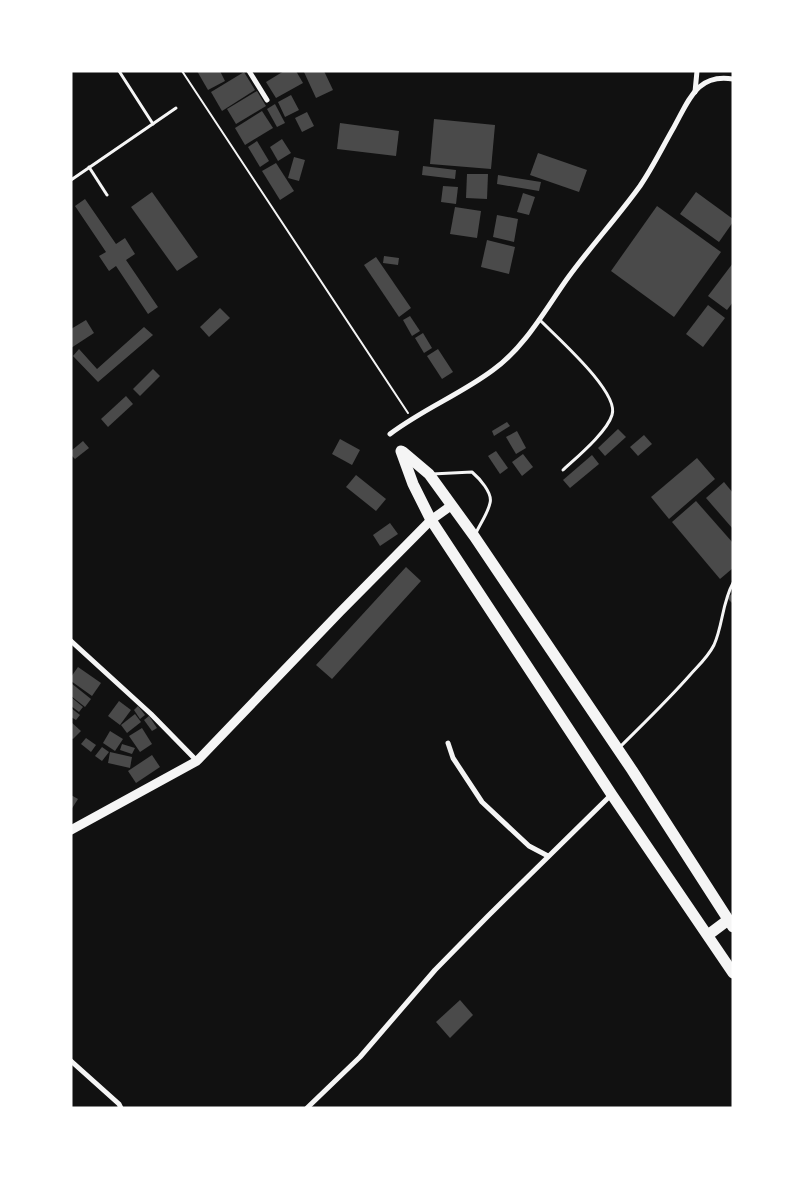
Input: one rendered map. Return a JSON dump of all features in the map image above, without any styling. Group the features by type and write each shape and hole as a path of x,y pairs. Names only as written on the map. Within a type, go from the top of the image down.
{"highway":[{"path":"708,935 731,924 618,749 474,536 428,474 401,451 413,484 431,520 612,795 733,973"}],"street":[{"path":"249,71 267,100"},
{"path":"695,92 697,71"},
{"path":"390,434 411,418 494,369 512,353 641,184 695,92 707,80 722,77 733,79"},
{"path":"71,830 197,761 431,520 452,505"},
{"path":"71,640 151,714 197,761"},
{"path":"448,743 452,758 482,802 523,841 548,856"},
{"path":"307,1108 360,1057 435,970 548,856 612,795"},
{"path":"71,1061 119,1104 121,1108"}],"lane":[{"path":"119,71 153,124"},
{"path":"71,180 176,108"},
{"path":"89,167 106,195"},
{"path":"538,319 586,366 604,388 613,406 613,414 610,421 595,439 563,470"},
{"path":"428,474 472,472 479,478 490,496 491,502 474,536"},
{"path":"618,749 706,658 719,633 726,600 733,583"}],"path":[{"path":"182,71 411,418"}],"building":[{"path":"197,71 220,71 225,81 208,90"},
{"path":"284,71 296,71 303,83 276,98 266,82"},
{"path":"305,71 324,71 333,90 316,98"},
{"path":"244,72 255,90 222,111 211,92"},
{"path":"257,91 266,106 236,124 227,109"},
{"path":"291,95 299,110 285,117 278,102"},
{"path":"275,104 285,123 277,127 267,109"},
{"path":"262,111 273,128 245,145 235,128"},
{"path":"307,112 314,126 302,132 295,118"},
{"path":"434,119 495,125 491,169 430,164"},
{"path":"340,123 399,131 396,156 337,149"},
{"path":"282,139 291,153 278,161 270,147"},
{"path":"257,141 269,161 260,167 248,147"},
{"path":"538,153 587,170 579,192 530,175"},
{"path":"294,157 305,160 299,181 288,178"},
{"path":"276,163 294,191 280,200 262,171"},
{"path":"423,166 456,170 455,179 422,175"},
{"path":"467,174 488,174 487,199 466,198"},
{"path":"498,175 541,182 539,191 497,184"},
{"path":"443,186 458,187 456,204 441,202"},
{"path":"152,192 198,257 177,271 131,207"},
{"path":"696,192 733,219 733,222 719,242 680,214"},
{"path":"523,193 535,197 529,215 517,212"},
{"path":"85,199 116,244 125,238 135,254 126,260 158,307 148,314 116,266 109,271 99,256 106,252 75,206"},
{"path":"657,206 721,252 674,317 611,271"},
{"path":"455,207 481,211 477,238 450,234"},
{"path":"497,215 518,219 514,242 493,237"},
{"path":"487,240 515,247 509,274 481,267"},
{"path":"384,256 399,258 398,265 383,263"},
{"path":"376,257 411,308 399,317 364,265"},
{"path":"733,263 733,302 727,310 708,296"},
{"path":"708,305 725,318 703,347 686,334"},
{"path":"220,308 230,318 209,337 200,327"},
{"path":"410,316 420,331 412,336 403,320"},
{"path":"86,320 94,333 71,348 71,329"},
{"path":"144,327 153,335 98,382 73,356 79,349 97,369"},
{"path":"423,333 432,348 424,353 415,338"},
{"path":"438,349 453,372 442,379 427,356"},
{"path":"153,369 160,376 140,396 133,389"},
{"path":"126,396 133,404 108,427 101,419"},
{"path":"507,422 510,426 494,436 492,431"},
{"path":"618,429 626,437 605,456 598,448"},
{"path":"517,431 526,448 516,454 506,437"},
{"path":"644,435 652,444 638,456 630,447"},
{"path":"340,439 360,450 352,465 332,454"},
{"path":"83,441 89,448 75,459 71,455 71,451"},
{"path":"496,451 508,468 500,474 488,456"},
{"path":"523,454 533,467 522,476 512,462"},
{"path":"592,455 599,464 570,488 563,480"},
{"path":"697,458 715,479 669,519 651,497"},
{"path":"356,475 386,499 376,511 346,487"},
{"path":"724,482 733,493 733,529 706,498"},
{"path":"696,501 733,543 733,568 720,579 672,522"},
{"path":"390,523 398,534 380,546 373,535"},
{"path":"406,567 421,581 332,679 316,665"},
{"path":"733,593 733,604 727,598"},
{"path":"78,667 101,683 92,696 71,681 71,677"},
{"path":"71,683 91,699 85,707 71,696"},
{"path":"71,697 83,707 79,712 71,706"},
{"path":"119,701 131,710 120,725 108,716"},
{"path":"138,706 145,715 140,719 134,710"},
{"path":"71,708 80,715 76,720 71,717"},
{"path":"135,714 141,722 127,733 121,725"},
{"path":"149,716 157,728 152,731 144,720"},
{"path":"71,722 81,731 73,739 71,738"},
{"path":"142,728 152,744 140,752 129,736"},
{"path":"110,731 123,739 115,751 103,743"},
{"path":"86,738 96,745 91,752 81,744"},
{"path":"122,744 135,748 132,754 120,750"},
{"path":"102,747 109,752 102,761 95,756"},
{"path":"110,752 132,757 130,768 108,763"},
{"path":"152,755 160,767 136,783 128,771"},
{"path":"71,795 78,799 71,810"},
{"path":"460,1000 473,1015 450,1038 436,1022"}]}
